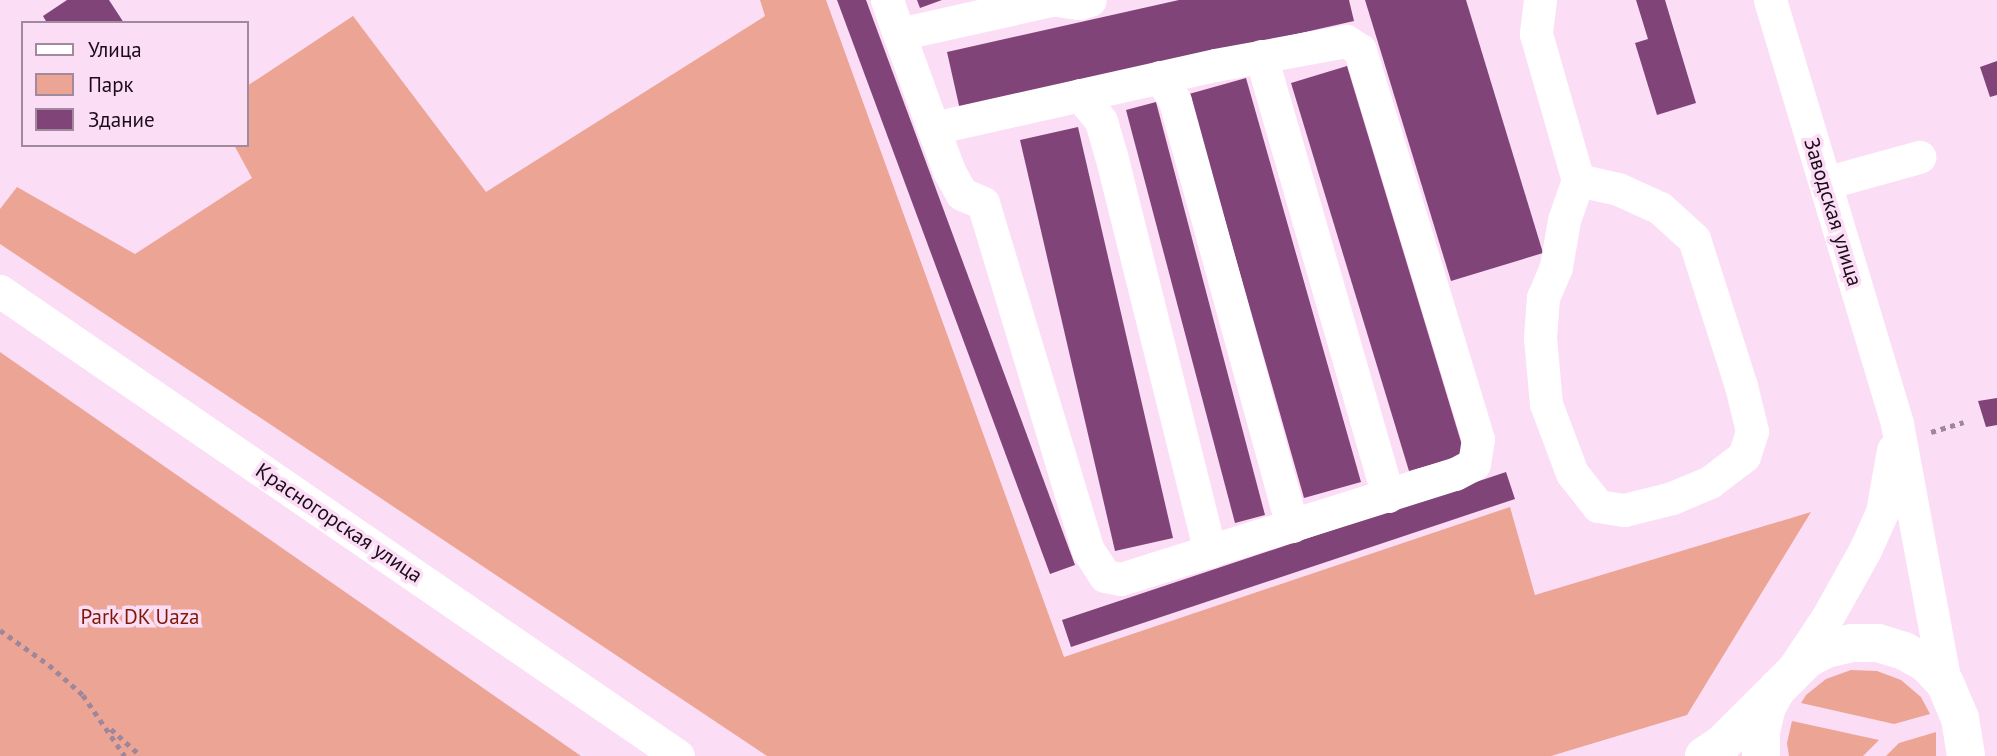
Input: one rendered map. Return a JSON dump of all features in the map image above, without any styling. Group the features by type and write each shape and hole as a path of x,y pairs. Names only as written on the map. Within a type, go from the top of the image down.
{"main road":[{"path":"1704,756 1731,736 1784,681 1826,649 1852,643 1878,643 1915,657 1945,684 1960,718 1966,756"},
{"path":"1761,756 1761,732 1767,708 1784,681"}],"street":[{"path":"887,0 933,128 949,171 962,194 984,203 1088,550 1105,576 1121,579 1210,552 1455,474 1474,464 1478,439 1360,50 1346,41 1160,77 933,128"},
{"path":"899,34 1051,0"},
{"path":"1057,0 1079,3 1090,0"},
{"path":"1540,0 1536,34 1578,180 1564,220 1556,267 1543,296 1540,338 1546,404 1572,473 1598,506 1624,510 1672,498 1710,482 1744,456 1752,432 1741,386 1694,239 1660,208 1618,188 1578,180"},
{"name":"Заводская улица","path":"1770,0 1897,424 1945,684"},
{"path":"1261,56 1388,496"},
{"path":"1160,77 1175,102 1292,526"},
{"path":"1080,95 1101,121 1111,155 1210,552"},
{"path":"1825,183 1919,157"},
{"name":"Красногорская улица","path":"0,291 678,756"},
{"path":"1784,681 1827,618 1882,512 1897,424"}],"path":[{"path":"0,630 49,664 83,695 125,756"},
{"path":"106,725 141,756"}],"green space":[{"path":"760,0 826,0 1064,657 1510,507 1535,595 1811,512 1687,715 1551,756 767,756 0,244 0,209 17,187 135,254 252,178 235,147 248,147 248,85 353,16 486,192 765,16"},
{"name":"Park DK Uaza","path":"0,352 581,756 0,756"},
{"path":"1851,670 1877,671 1901,680 1921,697 1930,714 1894,724 1801,703 1806,695 1826,679"},
{"path":"1792,721 1879,740 1863,756 1789,756 1787,743"},
{"path":"1936,732 1936,756 1886,756 1899,743"}],"building":[{"path":"67,0 109,0 123,21 46,21 43,16"},
{"path":"837,0 866,0 1075,565 1050,574"},
{"path":"917,0 942,0 920,8"},
{"path":"1179,0 1349,0 1354,21 960,110 947,52"},
{"path":"1365,0 1466,0 1543,253 1451,281"},
{"path":"1636,0 1665,0 1696,103 1657,115 1635,43 1648,39"},
{"path":"1997,61 1997,95 1990,97 1980,67"},
{"path":"1347,66 1465,455 1409,471 1291,83"},
{"path":"1246,78 1361,482 1304,498 1189,94"},
{"path":"1156,102 1265,515 1235,523 1126,110"},
{"path":"1078,127 1173,538 1115,551 1020,140"},
{"path":"1997,398 1997,425 1986,427 1978,401"},
{"path":"1506,472 1515,499 1071,647 1062,620"}]}
